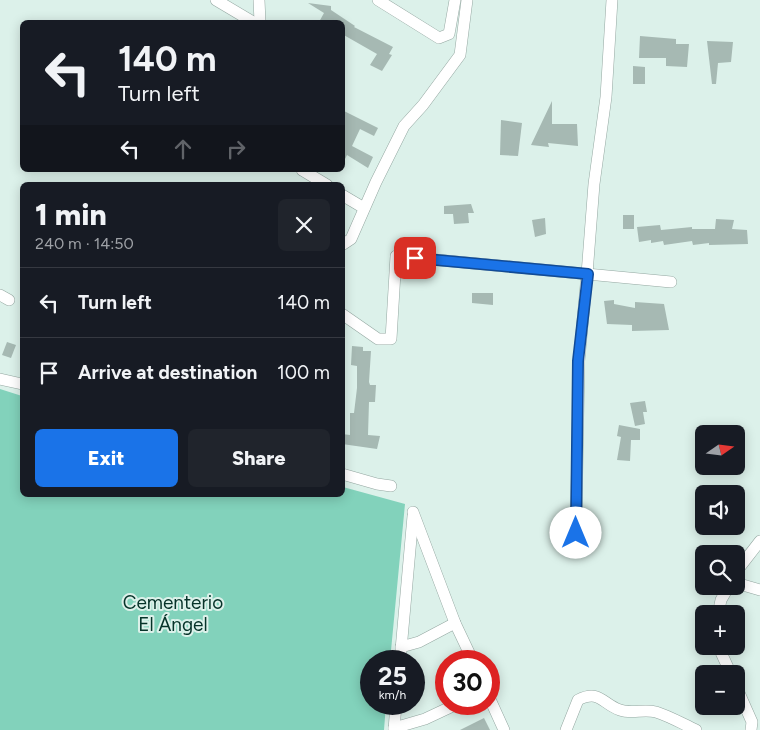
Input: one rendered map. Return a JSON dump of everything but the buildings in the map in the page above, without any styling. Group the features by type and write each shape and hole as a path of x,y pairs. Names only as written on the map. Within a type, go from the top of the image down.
{"street":[{"path":"216,0 250,20"},
{"path":"259,0 260,20"},
{"path":"378,0 438,38 449,34 455,0"},
{"path":"345,243 351,239 404,126 423,105 460,55 467,0"},
{"path":"576,533 578,361 588,274 594,184 606,97 612,0"},
{"path":"305,172 322,182"},
{"path":"345,197 364,208"},
{"path":"345,316 378,339 391,339 396,256 671,282"},
{"path":"0,379 20,384"},
{"path":"345,475 391,486"},
{"path":"401,650 413,512 468,650"},
{"path":"745,562 756,550 760,541"},
{"path":"745,586 760,590"},
{"path":"401,647 419,642 456,623"},
{"path":"566,730 578,700 586,696 599,696 613,707 622,711 656,712 696,730"},
{"path":"745,706 752,722 751,730"},
{"path":"395,715 394,729 435,714"},
{"path":"497,715 504,730"}],"green space":[{"name":"Cementerio El Ángel","path":"0,389 20,395 20,497 345,497 345,488 405,504 391,650 360,650 360,715 385,715 384,730 0,730"}],"route":[{"path":"415,258 588,274 578,361 576,533"}]}
